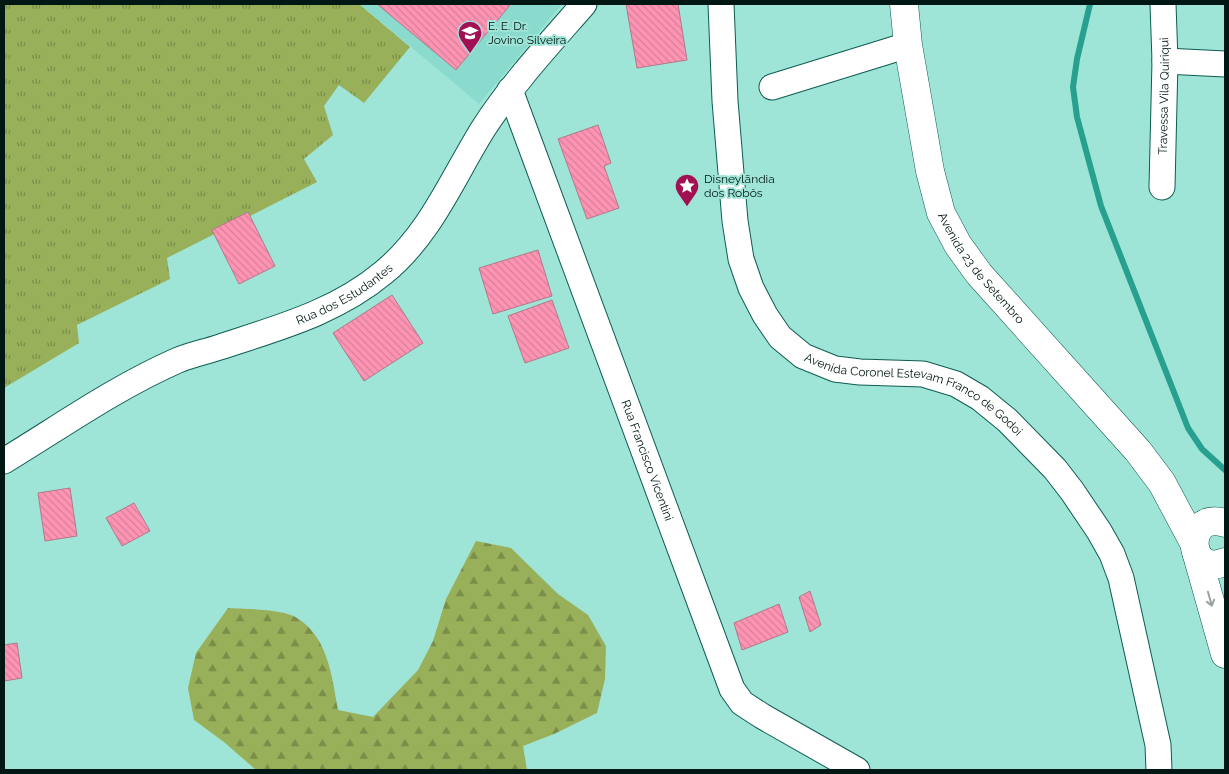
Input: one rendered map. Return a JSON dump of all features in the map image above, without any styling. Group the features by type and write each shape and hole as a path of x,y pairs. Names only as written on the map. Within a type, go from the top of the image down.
{"street":[{"name":"Rua dos Estudantes","path":"4,462 134,382 169,365 303,320 357,294 385,272 411,246 431,220 483,129 510,90 584,4"},
{"name":"Avenida Coronel Estevam Franco de Godoi","path":"721,4 725,101 735,221 742,259 751,288 765,315 780,337 803,356 835,369 860,372 923,374 956,384 980,398 1007,420 1055,469 1099,531 1112,554 1121,578 1158,746 1159,770"},
{"name":"Avenida 23 de Setembro","path":"904,4 908,45 930,171 941,213 958,245 979,274 1122,432 1162,483 1185,504 1221,522"},
{"name":"Travessa Vila Quiriqui","path":"1162,187 1165,61 1163,4"},
{"path":"772,87 908,45"},
{"path":"1165,61 1225,64"},
{"name":"Rua Francisco Vicentini","path":"510,90 732,689 742,704 857,770"},
{"name":"Avenida 23 de Setembro","path":"1162,483 1196,549 1225,642"},
{"path":"1221,522 1198,530 1196,549 1203,561 1209,564 1216,565 1225,562"}],"shaded area":[{"name":"E. E. Dr. Jovino Silveira","path":"360,4 562,4 479,104"}],"green space":[{"path":"4,4 359,4 410,47 364,103 339,85 324,106 333,135 304,159 317,182 167,258 170,279 77,325 79,343 4,388"},
{"path":"476,541 511,548 558,594 588,615 606,646 605,679 597,713 554,734 523,746 527,770 256,770 224,742 194,720 188,688 196,653 228,608 274,611 297,618 316,636 322,647 331,671 338,710 373,717 418,670 433,641 446,599"}],"building":[{"path":"377,4 511,4 456,70"},
{"path":"626,4 678,4 687,60 637,68"},
{"path":"598,125 611,163 604,166 619,208 587,219 558,139"},
{"path":"248,212 275,266 239,284 212,230"},
{"path":"538,250 552,296 493,314 479,268"},
{"path":"392,295 423,343 364,381 333,333"},
{"path":"552,300 569,348 525,363 508,316"},
{"path":"70,488 77,536 45,541 38,493"},
{"path":"134,503 150,531 122,546 106,518"},
{"path":"810,591 821,625 810,632 799,597"},
{"path":"779,604 788,632 742,650 734,623"},
{"path":"17,643 22,678 4,681 4,645"}],"waterway":[{"path":"1090,4 1077,59 1073,87 1077,117 1101,206 1188,428 1202,449 1225,470"}],"place":[{"name":"E. E. Dr. Jovino Silveira","path":"470,54"},
{"name":"Disneylãndia dos Robôs","path":"687,207"}]}
